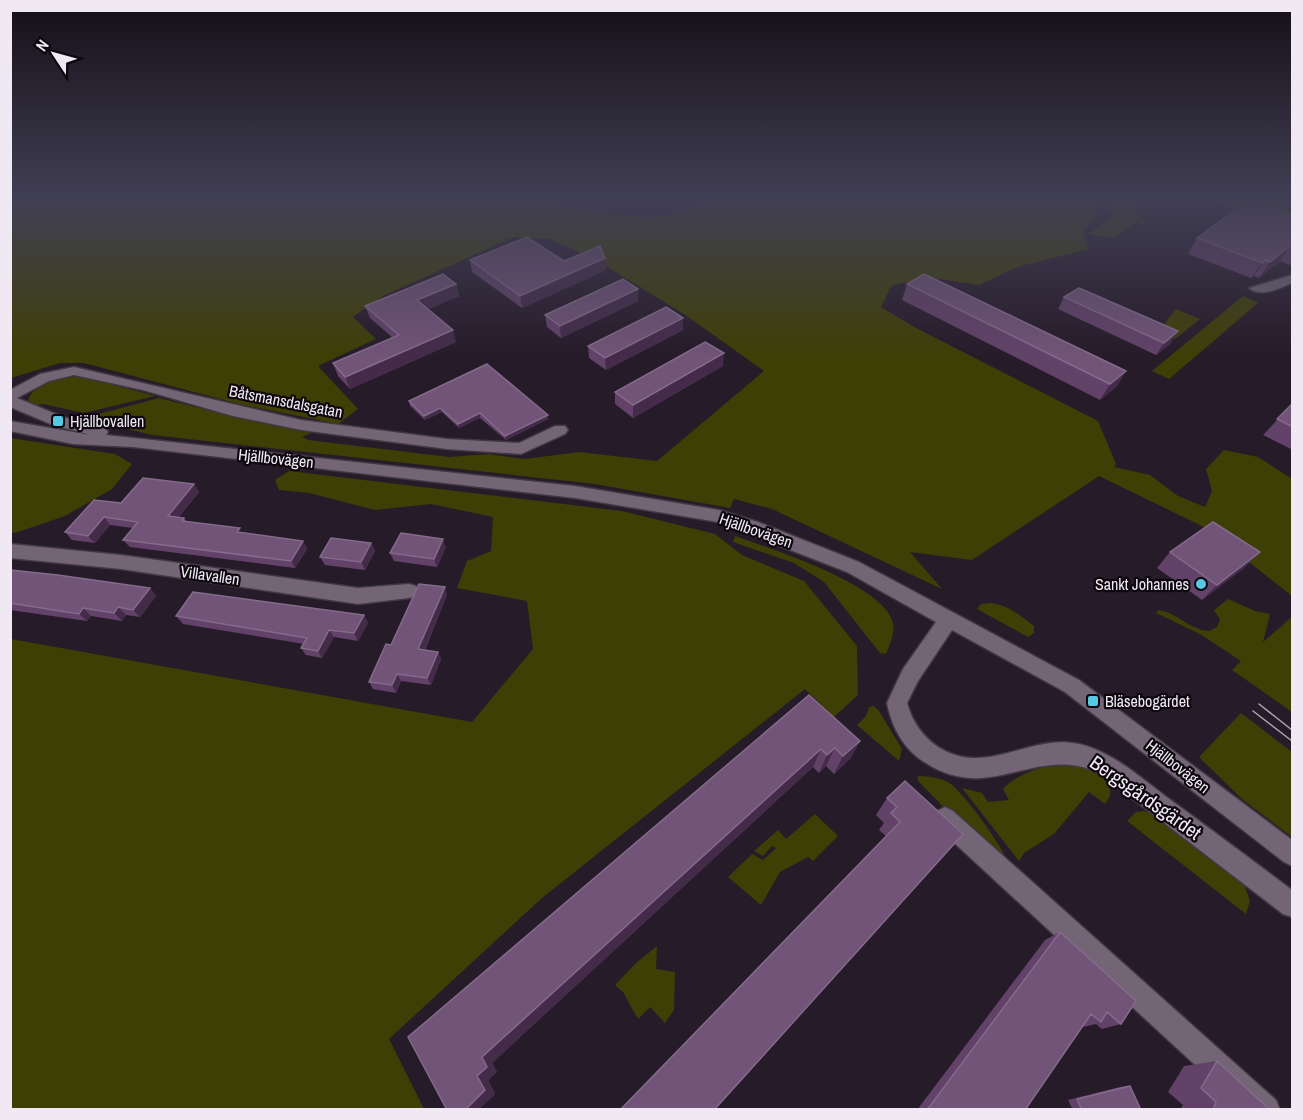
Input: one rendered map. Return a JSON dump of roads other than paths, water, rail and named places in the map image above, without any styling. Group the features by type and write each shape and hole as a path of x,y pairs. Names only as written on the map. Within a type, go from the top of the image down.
{"street":[{"path":"1255,288 1269,288 1293,279"},
{"name":"Båtsmansdalsgatan","path":"10,396 45,377 74,371 290,423 447,444 521,449 560,430"},
{"name":"Hjällbovägen","path":"10,401 58,421 133,442"},
{"name":"Hjällbovägen","path":"10,426 73,439 133,442 575,492 719,516 823,553 1072,686 1293,854"},
{"name":"Villavallen","path":"10,551 121,562 358,596 409,591"},
{"name":"Bergsgårdsgärdet","path":"949,619 910,675 897,703 907,734 925,750 940,762 977,771 1040,756 1083,754 1107,766 1293,905"},
{"path":"924,801 1266,1110"}],"tram line":[{"path":"1259,704 1292,730"},
{"path":"1253,711 1292,741"}],"place":[{"name":"Hjällbovallen","path":"58,421"},
{"name":"Sankt Johannes","path":"1201,584"},
{"name":"Bläsebogärdet","path":"1093,701"}]}
